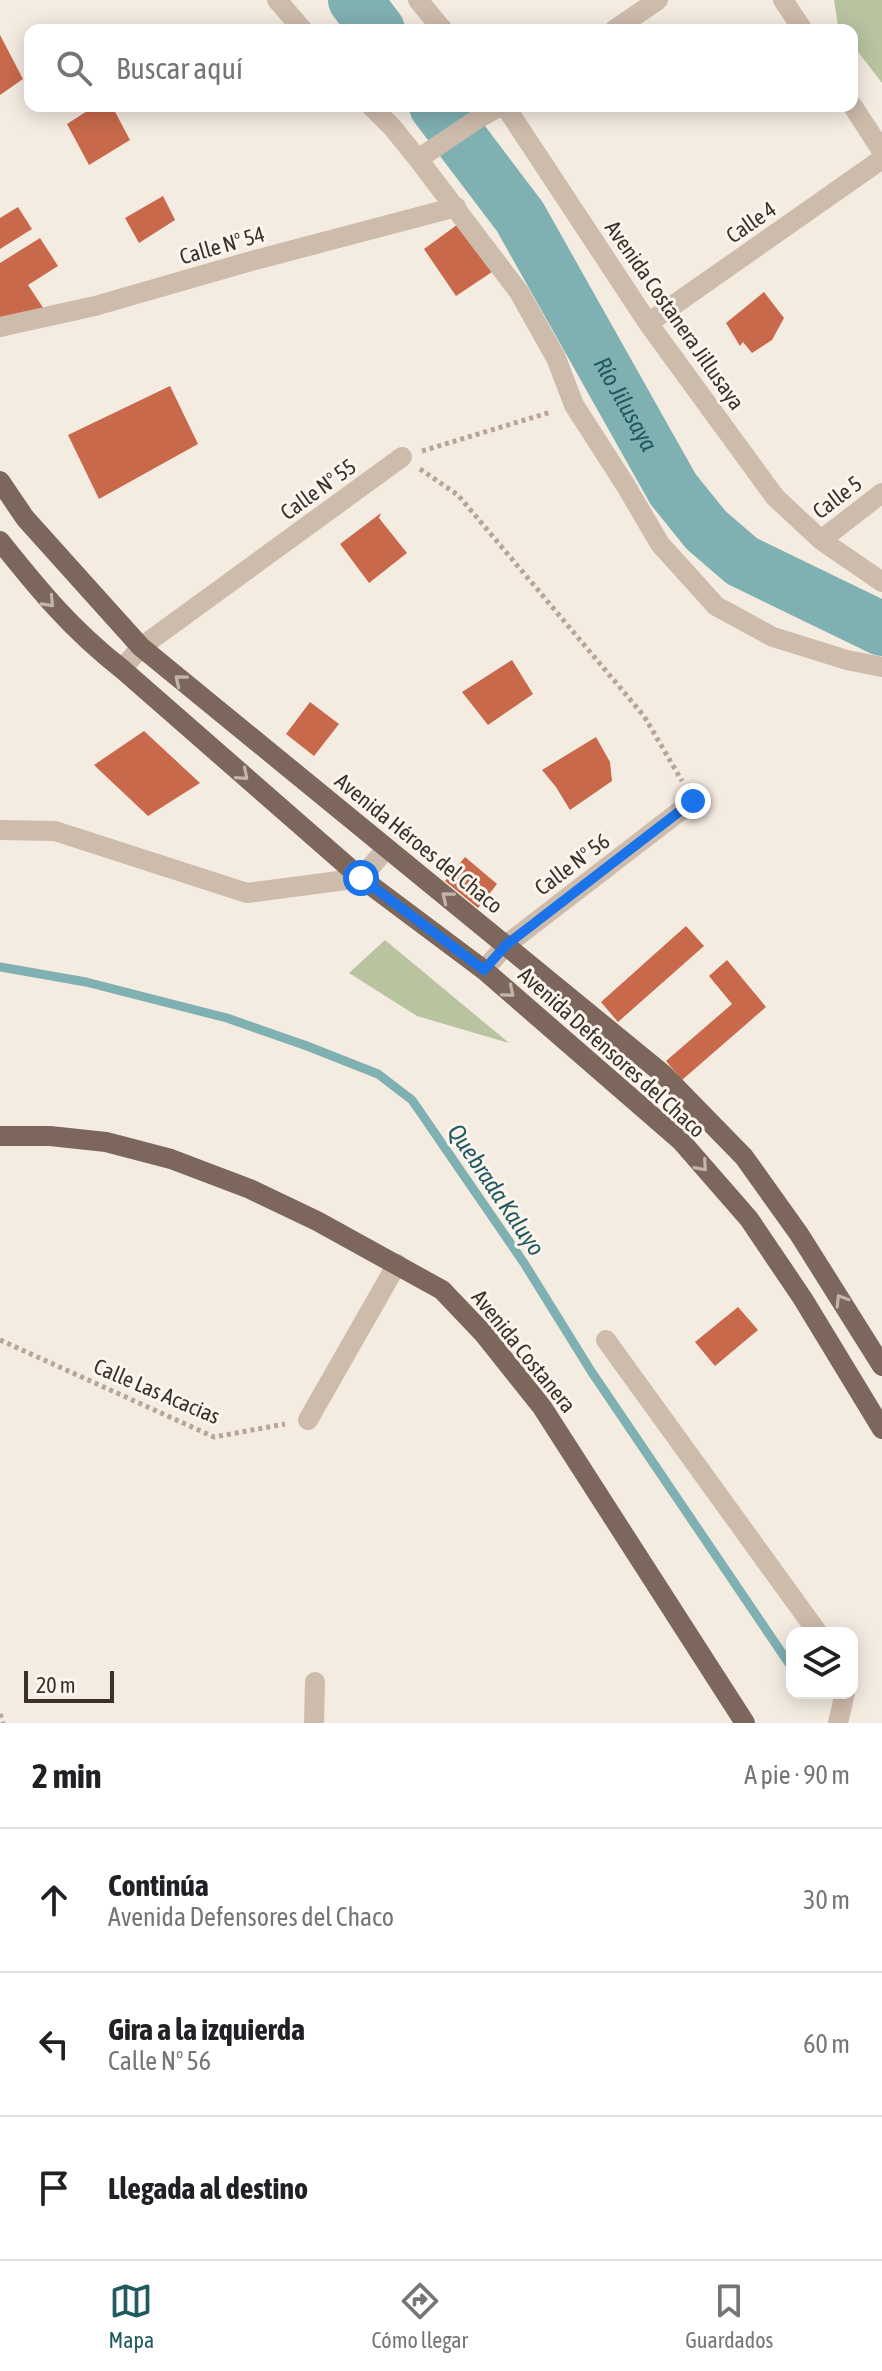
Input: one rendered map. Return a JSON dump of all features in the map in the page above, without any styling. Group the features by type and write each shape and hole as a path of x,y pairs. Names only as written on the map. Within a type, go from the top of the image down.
{"main road":[{"name":"Avenida Héroes del Chaco","path":"0,481 25,518 141,647 663,1074 744,1157 799,1234 882,1366"},
{"name":"Avenida Defensores del Chaco","path":"0,541 41,593 88,642 361,878 484,970 681,1141 749,1219 803,1299 882,1429"},
{"name":"Avenida Costanera","path":"0,1136 50,1136 106,1142 171,1159 250,1189 317,1221 442,1290 483,1333 542,1407 745,1723"}],"street":[{"path":"277,0 298,24"},
{"path":"418,0 438,24"},
{"path":"623,24 658,0"},
{"path":"783,0 799,24"},
{"path":"376,112 418,159 519,292 556,358 574,405 660,544 716,606 773,637 847,660 882,667"},
{"path":"418,159 491,112"},
{"name":"Avenida Costanera Jillusaya","path":"507,112 648,323 775,497 821,540 882,582"},
{"path":"857,112 882,151"},
{"name":"Calle 4","path":"648,323 882,159"},
{"name":"Calle Nº 54","path":"0,327 95,306 456,207"},
{"name":"Calle Nº 55","path":"122,669 141,647 402,457"},
{"name":"Calle 5","path":"821,540 882,493"},
{"name":"Calle Nº 56","path":"484,970 506,945 693,801"},
{"path":"0,830 55,831 247,893 361,878 386,849"},
{"path":"308,1420 397,1264"},
{"path":"606,1340 814,1627"},
{"path":"314,1723 315,1682"},
{"path":"838,1723 844,1699"}],"path":[{"path":"402,457 574,405"},
{"path":"402,457 458,495 644,716 693,801"},
{"name":"Calle Las Acacias","path":"0,1340 214,1437 308,1420"},
{"path":"0,1714 3,1723"}],"green space":[{"path":"834,0 882,0 882,83 858,52 858,24 838,24"},
{"path":"385,940 509,1043 417,1016 349,973"}],"building":[{"path":"0,35 23,79 0,95"},
{"path":"86,112 115,112 130,140 89,165 67,124"},
{"path":"163,196 175,220 139,243 125,218"},
{"path":"18,207 32,229 0,249 0,218"},
{"path":"465,219 495,270 456,296 424,249"},
{"path":"40,238 58,266 28,285 44,309 0,323 0,263"},
{"path":"764,292 784,318 772,340 752,353 743,342 740,346 726,323"},
{"path":"170,386 198,444 99,499 68,435"},
{"path":"381,513 379,518 407,553 369,583 340,544"},
{"path":"512,660 533,694 488,725 462,692"},
{"path":"310,702 339,724 314,756 286,734"},
{"path":"144,731 200,783 148,816 94,765"},
{"path":"596,737 610,762 612,781 570,810 542,770"},
{"path":"465,857 497,884 478,908 445,881"},
{"path":"686,926 704,946 618,1022 601,1002"},
{"path":"727,960 766,1007 682,1080 666,1061 732,1004 709,976"},
{"path":"738,1307 758,1330 715,1366 695,1342"}],"waterway":[{"name":"Río Jilusaya","path":"355,0 373,24"},
{"name":"Río Jilusaya","path":"441,112 520,217 673,489 706,530 742,561 882,629"},
{"name":"Quebrada Kaluyo","path":"0,967 86,982 227,1018 378,1074 412,1100 524,1263 591,1371 786,1659"}],"route":[{"path":"361,878 484,970 506,945 693,801"}]}
